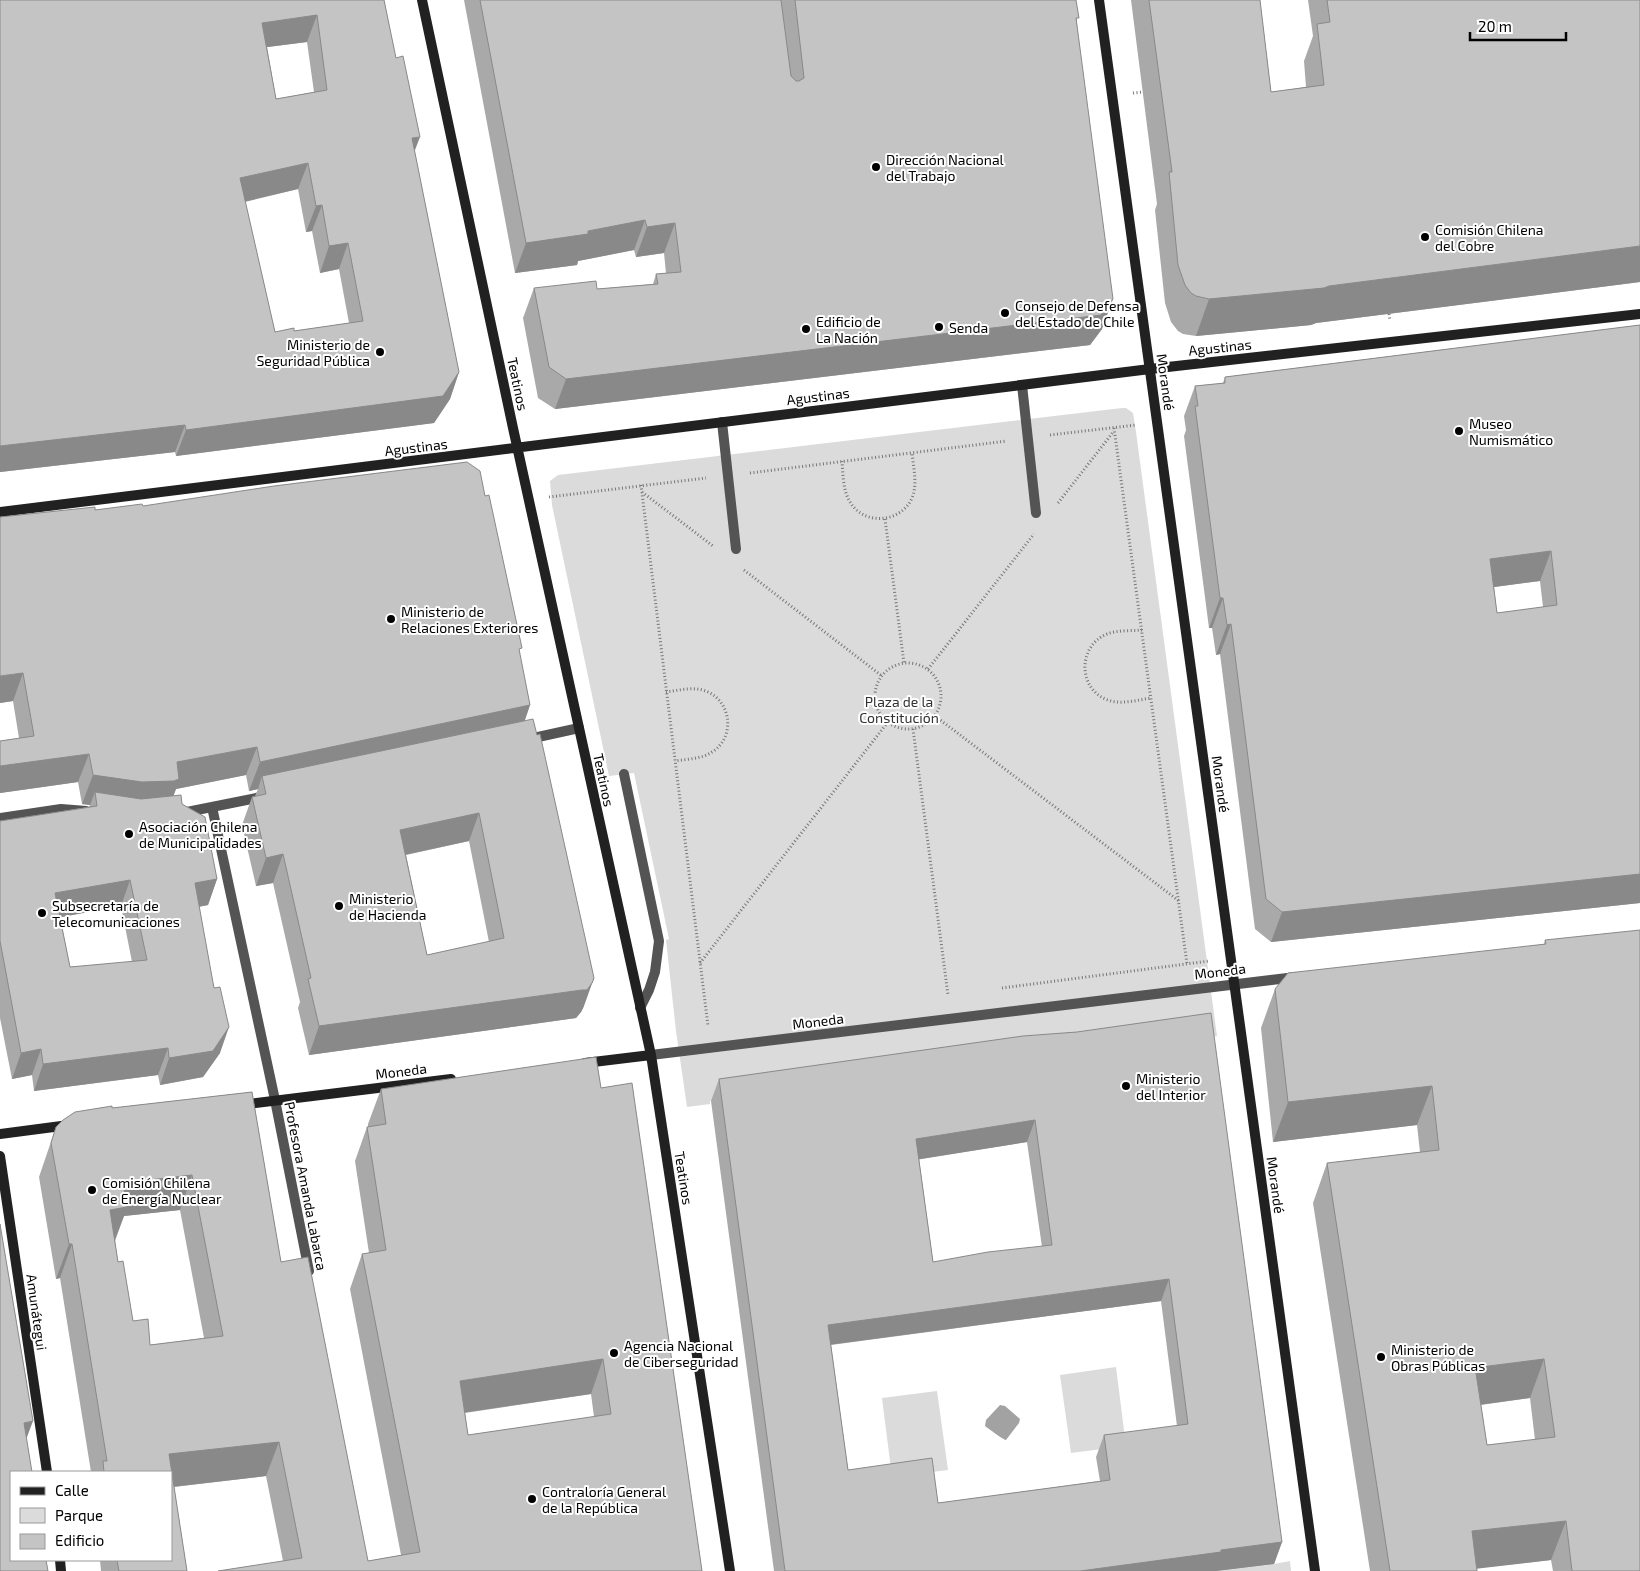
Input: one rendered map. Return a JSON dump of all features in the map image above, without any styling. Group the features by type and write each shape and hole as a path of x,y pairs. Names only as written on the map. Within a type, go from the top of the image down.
{"main road":[{"name":"Teatinos","path":"422,0 528,499 651,1055 730,1571"},
{"name":"Morandé","path":"1099,0 1315,1571"},
{"name":"Agustinas","path":"0,512 1150,369 1640,314"},
{"name":"Moneda","path":"572,1065 651,1055"},
{"name":"Moneda","path":"227,1106 463,1078"},
{"path":"0,1134 81,1124"},
{"name":"Amunátegui","path":"0,1156 47,1471"}],"street":[{"path":"1022,385 1036,513"},
{"path":"722,422 736,549"},
{"path":"521,741 579,728"},
{"path":"624,774 659,940 655,972 640,1008"},
{"path":"175,814 280,792"},
{"name":"Profesora Amanda Labarca","path":"212,807 275,1100 310,1277"},
{"path":"0,818 60,809 97,812"},
{"name":"Moneda","path":"651,1055 1234,983 1306,976"}],"path":[{"path":"528,499 1115,429 1158,422"},
{"path":"1054,508 1115,429"},
{"path":"1115,429 1187,964"},
{"path":"842,461 846,492 850,502 856,510 865,516 885,519 898,514 907,507 913,497 915,486 912,452"},
{"path":"641,486 708,1027"},
{"path":"642,492 720,551"},
{"path":"885,519 904,663"},
{"path":"928,669 1036,532"},
{"path":"743,569 882,676"},
{"path":"1142,630 1108,634 1098,639 1088,652 1084,669 1086,680 1091,689 1108,700 1118,702 1151,698"},
{"path":"904,663 919,664 928,669 939,682 942,694 940,707 935,716 922,726 913,729 897,727 888,722 878,711 875,698 877,685 882,676 893,666 904,663"},
{"path":"666,692 699,689 709,692 718,698 725,707 728,718 726,736 721,745 714,751 705,756 675,761"},
{"path":"935,716 1179,901"},
{"path":"700,964 888,722"},
{"path":"913,729 948,995"}],"green space":[{"name":"Plaza de la Constitución","path":"1126,408 1133,413 1136,432 1217,1036 710,1101 710,1104 687,1107 666,940 669,939 634,773 609,776 552,505 550,481 558,475"},
{"path":"1116,1367 1126,1446 1071,1453 1060,1375"},
{"path":"937,1391 948,1470 892,1477 882,1398"},
{"path":"1290,1561 1291,1571 1216,1571 1268,1565"}],"shaded area":[{"path":"1000,1405 1005,1406 1020,1419 1006,1440 985,1426 986,1420"}],"building":[{"path":"0,0 384,0 396,58 403,56 420,137 412,138 459,372 443,396 186,430 185,425 0,446","holes":["317,15 327,90 276,99 262,23","308,163 316,206 322,205 329,246 348,243 363,321 294,331 294,328 275,332 240,178"]},
{"path":"480,0 781,0 791,76 796,81 799,81 804,78 795,0 1076,0 1079,18 1076,18 1113,299 1101,315 566,379 549,367 534,288 596,281 597,289 658,284 656,274 681,272 675,223 647,227 645,220 588,231 588,234 526,243"},
{"path":"1149,0 1260,0 1271,92 1324,85 1317,24 1330,22 1327,0 1640,0 1640,246 1324,288 1209,299 1196,296 1185,285 1178,265 1169,172 1172,172"},
{"path":"1640,325 1640,874 1282,912 1266,899 1231,624 1227,625 1223,598 1220,598 1195,406 1198,406 1195,386 1225,383 1225,377","holes":["1551,551 1557,605 1497,613 1490,559"]},
{"path":"467,462 480,471 485,496 489,495 522,648 519,649 530,705 260,762 257,747 177,762 179,779 174,781 142,782 93,775 89,754 0,766 0,741 34,736 23,673 0,676 0,517 95,507 95,510 142,504 143,506 274,486"},
{"name":"Ministerio de Hacienda","path":"533,719 537,735 540,734 594,978 592,983 587,990 319,1026 308,979 311,978 283,854 266,858 252,797 266,794 262,776","holes":["479,813 504,938 427,955 400,830"]},
{"path":"95,792 141,799 181,795 182,804 205,817 217,879 195,883 214,988 220,987 229,1027 213,1051 169,1058 168,1048 43,1064 41,1049 21,1053 0,941 0,821 97,806","holes":["130,880 147,960 70,967 55,893"]},
{"path":"1640,930 1640,1571 1572,1571 1566,1521 1472,1531 1477,1571 1390,1571 1327,1163 1439,1150 1432,1086 1288,1102 1275,989 1288,973 1546,944 1545,940","holes":["1544,1359 1555,1437 1487,1445 1476,1373 1482,1373 1481,1367"]},
{"path":"1211,1013 1282,1542 1080,1571 785,1571 719,1079 1023,1036 1077,1032","holes":["1035,1120 1052,1245 988,1252 933,1262 916,1139","1169,1279 1188,1424 1104,1435 1110,1480 938,1503 932,1458 848,1470 828,1325"]},
{"path":"596,1057 601,1088 632,1083 702,1571 218,1571 302,1558 279,1442 169,1454 172,1471 104,1471 103,1461 107,1461 72,1244 69,1244 51,1143 56,1127 75,1112 112,1106 112,1108 252,1092 281,1262 308,1257 368,1561 420,1552 362,1254 386,1250 367,1127 386,1124 381,1089","holes":["192,1175 223,1336 150,1345 148,1319 133,1321 123,1261 118,1262 110,1210 127,1207 123,1183","603,1359 611,1414 468,1435 460,1381"]},
{"path":"0,1224 33,1421 24,1423 32,1471 10,1471 10,1561 46,1561 48,1571 0,1571"},
{"path":"172,1474 187,1571 119,1571 117,1561 172,1561"}],"place":[{"name":"Dirección Nacional del Trabajo","path":"876,167"},
{"name":"Comisión Chilena del Cobre","path":"1425,237"},
{"name":"Consejo de Defensa del Estado de Chile","path":"1005,313"},
{"name":"Senda","path":"939,327"},
{"name":"Edificio de La Nación","path":"806,329"},
{"name":"Ministerio de Seguridad Pública","path":"380,352"},
{"name":"Museo Numismático","path":"1459,431"},
{"name":"Ministerio de Relaciones Exteriores","path":"391,619"},
{"name":"Asociación Chilena de Municipalidades","path":"129,834"},
{"name":"Ministerio de Hacienda","path":"339,906"},
{"name":"Subsecretaría de Telecomunicaciones","path":"42,913"},
{"name":"Ministerio del Interior","path":"1126,1086"},
{"name":"Comisión Chilena de Energía Nuclear","path":"92,1190"},
{"name":"Agencia Nacional de Ciberseguridad","path":"614,1353"},
{"name":"Ministerio de Obras Públicas","path":"1381,1357"},
{"name":"Contraloría General de la República","path":"532,1499"}]}
